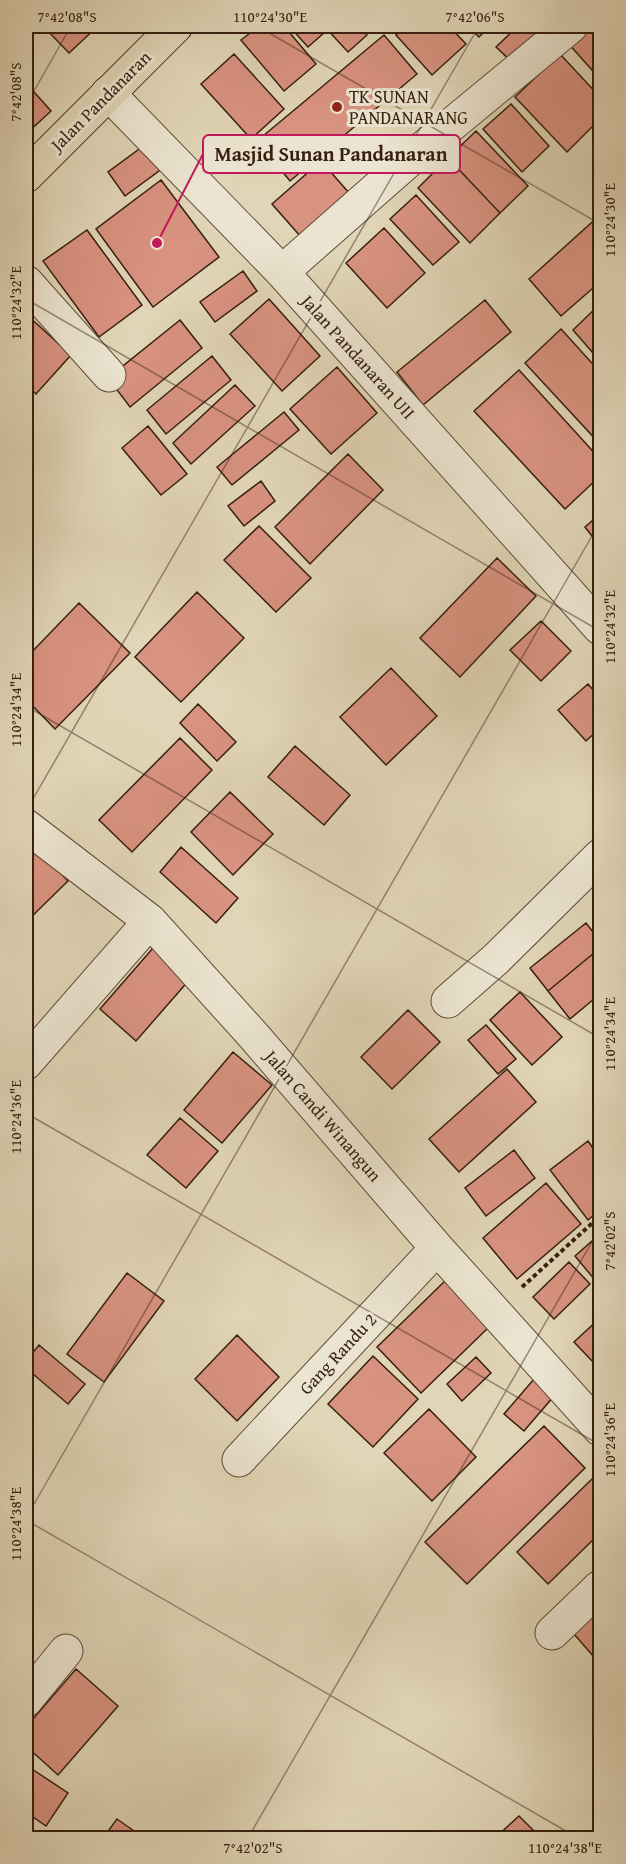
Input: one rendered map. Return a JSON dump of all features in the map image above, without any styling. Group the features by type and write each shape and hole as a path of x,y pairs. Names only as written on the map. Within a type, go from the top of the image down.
{"main road":[{"name":"Jalan Pandanaran","path":"26,176 176,26"}],"street":[{"path":"282,272 416,154 571,26"},
{"name":"Jalan Pandanaran UII","path":"108,93 282,272 600,628"},
{"path":"26,282 109,375"},
{"name":"Jalan Candi Winangun","path":"26,826 150,921 253,1035 437,1248 600,1429"},
{"path":"448,1001 496,959 600,856"},
{"path":"26,1063 150,921"},
{"name":"Gang Randu 2","path":"239,1460 437,1248"},
{"path":"552,1633 600,1587"},
{"path":"26,1700 66,1651"}],"path":[{"path":"494,1312 600,1216"}],"building":[{"path":"43,26 98,26 69,53"},
{"path":"259,26 284,26 316,64 284,91 241,40"},
{"path":"289,26 318,26 325,32 308,47"},
{"path":"324,26 358,26 367,35 348,52"},
{"path":"406,26 449,26 466,44 432,75 396,35"},
{"path":"467,26 490,26 479,37"},
{"path":"518,26 534,26 541,32 512,62 496,47"},
{"path":"585,26 600,26 600,79 567,42"},
{"name":"TK SUNAN PANDANARANG","path":"384,35 417,74 290,181 257,141"},
{"path":"234,54 284,109 251,139 201,84"},
{"path":"560,54 600,97 600,119 567,152 515,97"},
{"path":"26,83 51,111 26,134"},
{"path":"511,104 549,146 522,172 483,129"},
{"path":"476,131 528,186 500,213 448,158"},
{"path":"146,144 163,168 125,196 108,172"},
{"path":"448,158 500,213 470,243 418,188"},
{"path":"321,161 350,194 301,237 272,204"},
{"path":"161,180 219,257 153,307 96,229"},
{"path":"416,195 459,242 433,265 390,219"},
{"path":"600,215 600,282 561,316 529,279"},
{"path":"384,228 425,273 387,308 346,263"},
{"path":"87,230 142,305 99,337 43,261"},
{"path":"243,271 257,291 215,322 200,302"},
{"path":"269,299 320,356 282,391 230,334"},
{"path":"485,300 511,332 423,405 397,372"},
{"path":"600,304 600,361 573,330"},
{"path":"26,314 71,355 36,394 26,384"},
{"path":"180,320 202,348 130,407 108,378"},
{"path":"561,329 600,372 600,444 525,363"},
{"path":"212,356 231,380 166,434 147,410"},
{"path":"337,367 377,413 331,454 290,409"},
{"path":"519,370 600,459 600,476 565,509 474,411"},
{"path":"235,385 255,406 191,464 173,443"},
{"path":"284,412 299,430 232,485 217,467"},
{"path":"148,426 187,474 161,495 122,448"},
{"path":"348,454 383,490 310,564 275,527"},
{"path":"261,481 275,501 244,526 228,506"},
{"path":"600,514 600,546 585,527"},
{"path":"259,526 311,578 276,612 224,560"},
{"path":"497,558 536,596 460,677 420,638"},
{"path":"197,592 244,638 181,702 135,657"},
{"path":"79,603 130,653 55,729 26,699 26,658"},
{"path":"541,621 571,651 541,681 510,650"},
{"path":"391,668 437,716 386,765 340,717"},
{"path":"588,684 600,698 600,728 586,741 558,710"},
{"path":"198,704 236,742 217,761 180,723"},
{"path":"180,738 212,770 132,852 99,820"},
{"path":"295,746 350,795 324,825 268,777"},
{"path":"230,792 273,834 233,875 191,832"},
{"path":"181,847 238,898 216,923 160,872"},
{"path":"38,850 68,881 26,922 26,861"},
{"path":"586,923 600,941 600,948 548,991 530,968"},
{"path":"153,948 190,979 136,1041 100,1009"},
{"path":"600,948 600,994 570,1019 548,991"},
{"path":"520,992 562,1037 532,1065 490,1020"},
{"path":"408,1010 440,1042 392,1089 361,1057"},
{"path":"486,1025 516,1059 498,1074 468,1040"},
{"path":"233,1052 272,1085 222,1143 184,1110"},
{"path":"507,1069 536,1102 459,1172 429,1139"},
{"path":"180,1118 218,1151 186,1188 147,1155"},
{"path":"588,1141 600,1158 600,1210 588,1220 550,1170"},
{"path":"514,1150 535,1178 486,1216 465,1188"},
{"path":"546,1183 581,1224 517,1279 483,1238"},
{"path":"600,1234 600,1286 575,1256"},
{"path":"569,1262 590,1284 554,1319 533,1297"},
{"path":"127,1273 164,1301 104,1382 67,1354"},
{"path":"446,1280 490,1326 421,1393 377,1347"},
{"path":"600,1318 600,1356 593,1362 574,1342"},
{"path":"237,1335 279,1377 237,1421 195,1379"},
{"path":"39,1345 85,1384 68,1404 26,1368 26,1361"},
{"path":"373,1356 418,1399 373,1447 328,1404"},
{"path":"476,1357 491,1373 462,1401 447,1384"},
{"path":"534,1379 554,1396 524,1431 504,1414"},
{"path":"429,1409 476,1457 432,1501 384,1453"},
{"path":"544,1426 585,1468 467,1584 425,1542"},
{"path":"593,1478 600,1486 600,1533 548,1584 517,1552"},
{"path":"600,1610 600,1664 574,1634"},
{"path":"76,1669 118,1706 58,1775 26,1746 26,1727"},
{"path":"26,1765 68,1793 46,1826 26,1812"},
{"path":"519,1816 541,1838 495,1838"},
{"path":"117,1819 144,1838 103,1838"}],"place":[{"name":"TK SUNAN PANDANARANG","path":"337,107"},
{"name":"Masjid Sunan Pandanaran","path":"157,243"}]}
